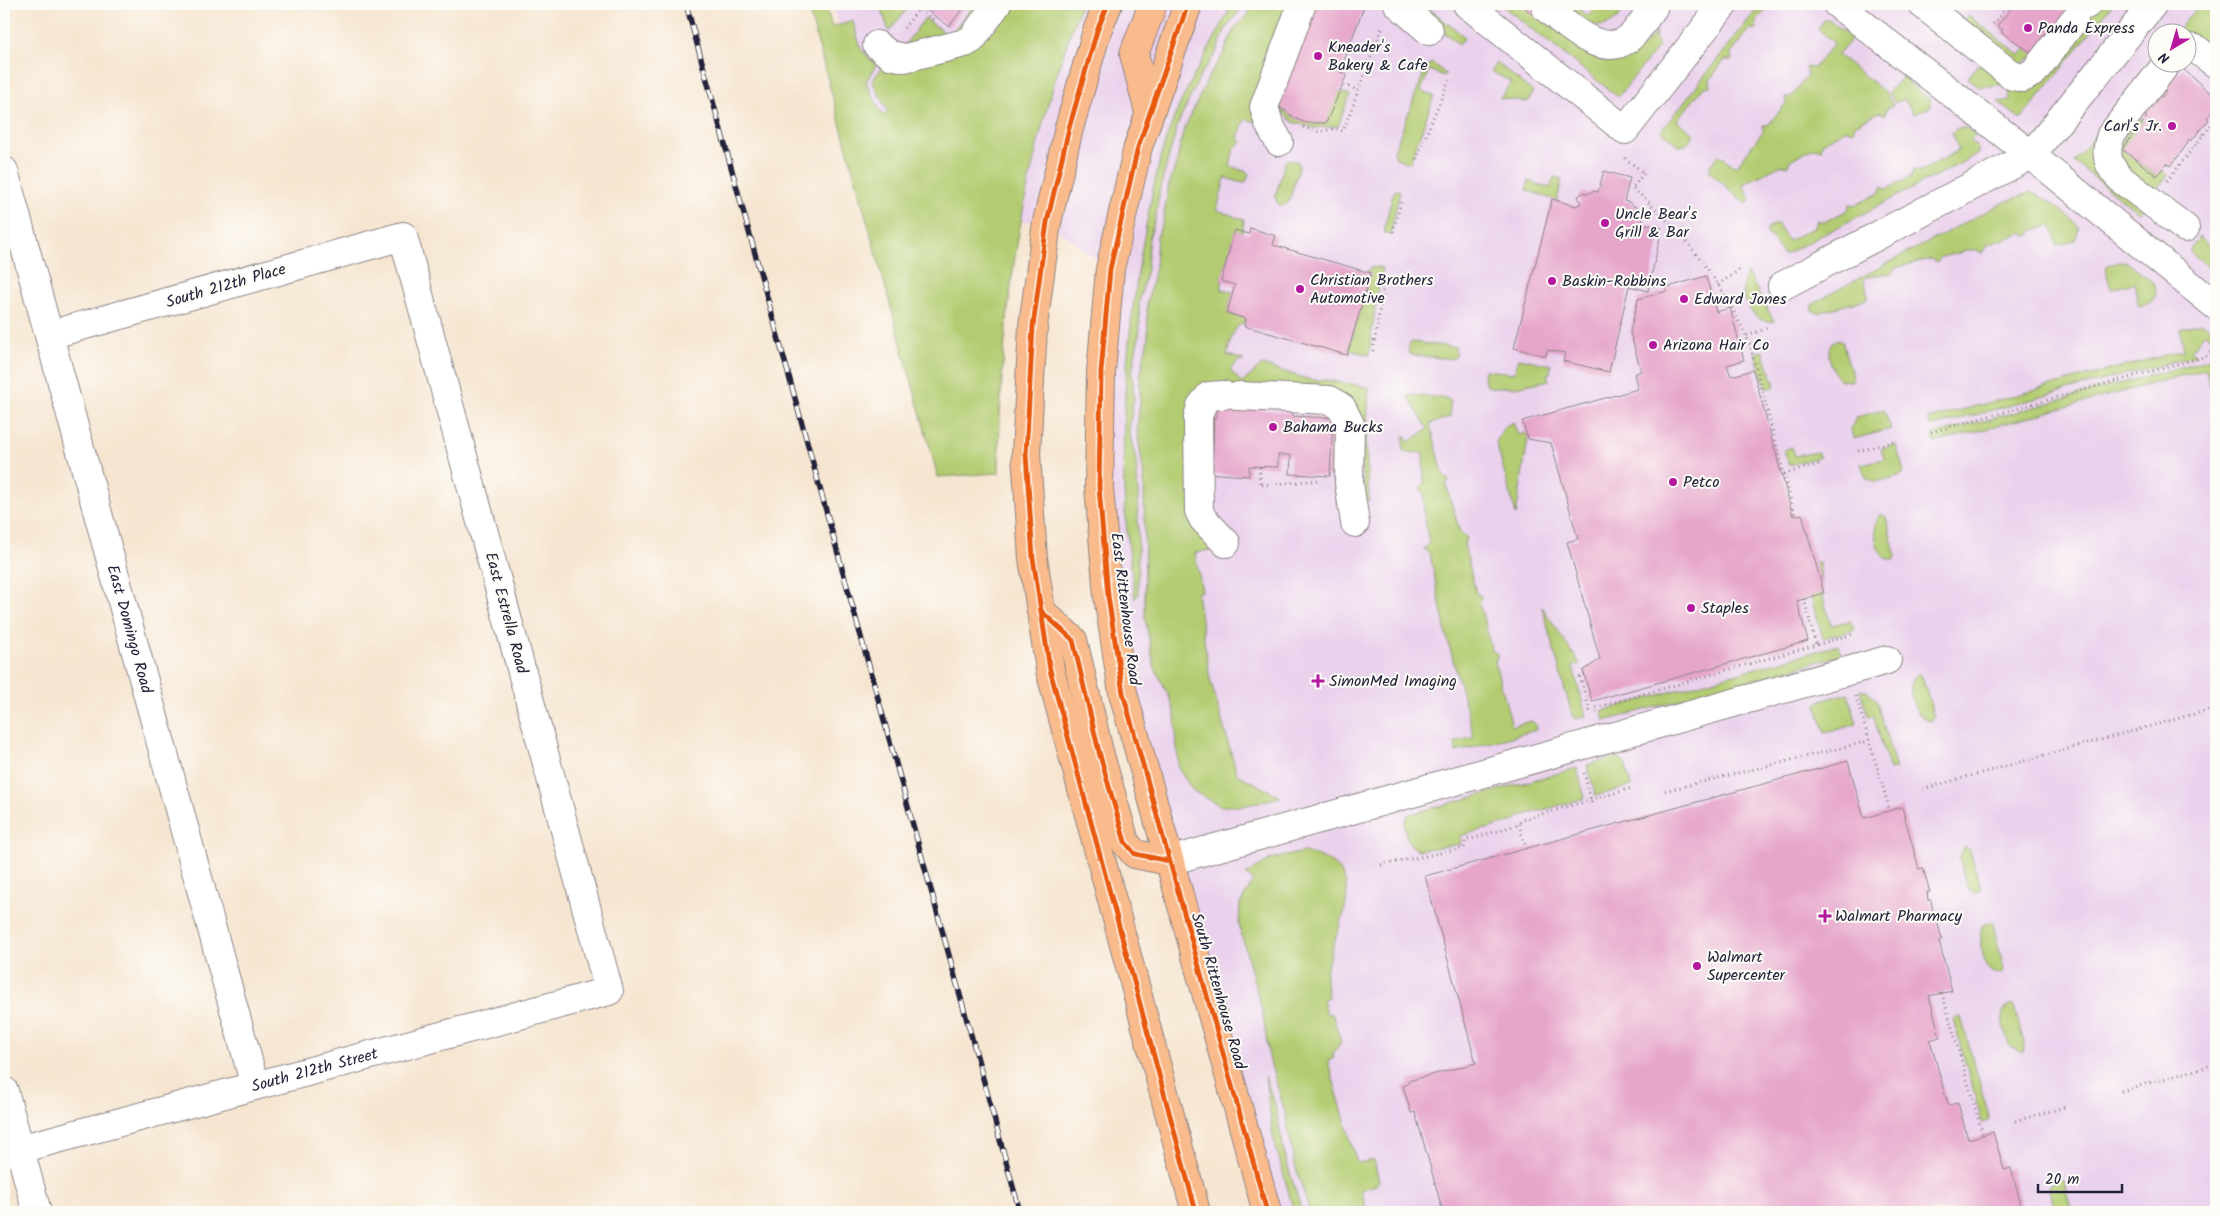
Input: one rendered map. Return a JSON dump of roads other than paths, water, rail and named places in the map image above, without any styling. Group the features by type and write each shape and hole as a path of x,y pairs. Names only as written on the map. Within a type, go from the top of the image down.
{"main road":[{"path":"1108,4 1097,31 1069,128 1047,222 1033,326 1026,454 1033,558 1050,670 1196,1212"},
{"path":"1149,112 1134,54 1153,4"},
{"name":"East Rittenhouse Road","path":"1146,777 1123,693 1108,596 1099,487 1101,372 1110,269 1138,147 1188,4"},
{"path":"1041,612 1073,640 1099,752 1125,842 1135,854 1169,861"},
{"name":"South Rittenhouse Road","path":"1146,777 1267,1212"}],"street":[{"path":"877,45 886,53 905,58 965,43 972,39 997,4"},
{"path":"1288,134 1269,124 1264,107 1302,4"},
{"path":"1398,4 1429,31"},
{"path":"1467,4 1625,130 1724,4"},
{"path":"1837,4 2031,156 2216,306"},
{"path":"1922,4 2013,76 2023,78 2034,72 2082,9"},
{"path":"1782,286 2031,156 2153,4"},
{"path":"1546,8 1579,35 1610,45 1628,39 1653,8"},
{"path":"2198,50 2216,64"},
{"path":"2160,72 2111,135 2107,146 2106,158 2115,174 2184,228"},
{"name":"East Domingo Road","path":"4,171 255,1086"},
{"name":"South 212th Place","path":"49,335 403,236"},
{"name":"East Estrella Road","path":"403,236 609,991"},
{"path":"1226,543 1203,519 1199,511 1199,411 1209,396 1231,395 1330,400 1342,408 1350,424 1351,438 1348,459 1355,523"},
{"path":"1169,861 1887,660"},
{"name":"South 212th Street","path":"20,1149 609,991"},
{"path":"4,1091 37,1212"}],"railway":[{"path":"686,4 1020,1212"}],"place":[{"name":"Panda Express","path":"2028,28"},
{"name":"Kneader's Bakery & Cafe","path":"1318,56"},
{"name":"Carl's Jr.","path":"2172,126"},
{"name":"Uncle Bear's Grill & Bar","path":"1605,223"},
{"name":"Baskin-Robbins","path":"1552,281"},
{"name":"Christian Brothers Automotive","path":"1300,289"},
{"name":"Edward Jones","path":"1684,299"},
{"name":"Arizona Hair Co","path":"1653,345"},
{"name":"Bahama Bucks","path":"1273,427"},
{"name":"Petco","path":"1673,482"},
{"name":"Staples","path":"1691,608"},
{"name":"SimonMed Imaging","path":"1318,681"},
{"name":"Walmart Pharmacy","path":"1825,916"},
{"name":"Walmart Supercenter","path":"1697,966"}]}
